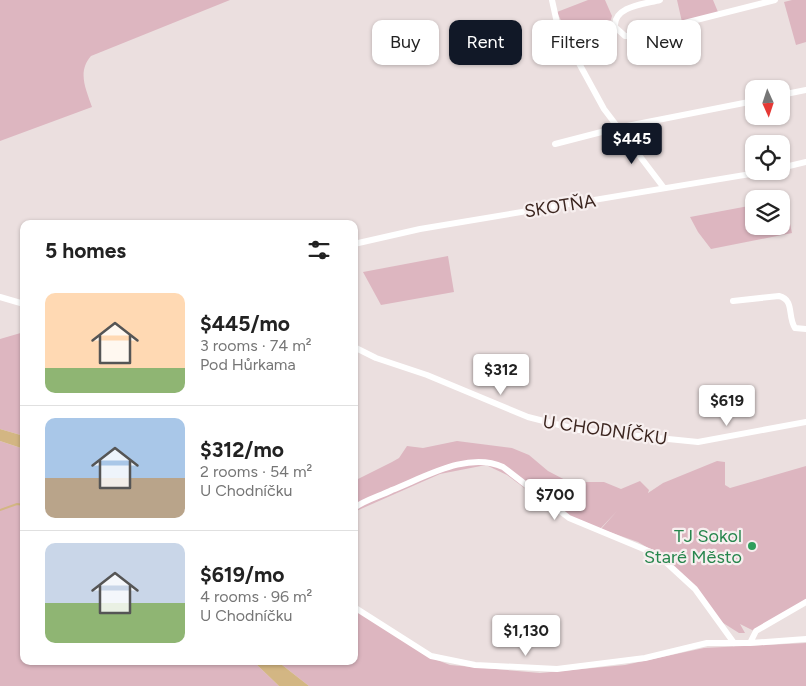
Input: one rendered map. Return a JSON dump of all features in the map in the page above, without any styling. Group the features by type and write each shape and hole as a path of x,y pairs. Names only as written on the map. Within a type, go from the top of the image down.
{"street":[{"path":"552,0 556,20"},
{"path":"616,20 621,11 660,0"},
{"path":"617,29 625,36 632,36 775,0"},
{"path":"581,65 604,110 664,188"},
{"path":"790,93 806,90"},
{"path":"555,144 617,128 745,103"},
{"path":"790,166 806,162"},
{"name":"SKOTŇA","path":"358,243 420,229 745,175"},
{"path":"733,301 779,296 786,298 789,302 792,323 795,328 806,330"},
{"path":"0,297 20,303"},
{"name":"U CHODNÍČKU","path":"358,349 528,417 579,430 698,442 806,422"},
{"path":"358,506 448,467 486,462 495,463 503,467 569,518 658,555 695,589 734,643"},
{"path":"750,643 756,631 806,602"},
{"path":"358,610 431,656 475,665 557,669 645,658 707,644 806,640"}],"shaded area":[{"path":"0,0 230,0 91,56 84,68 84,81 92,107 0,141"},
{"path":"588,0 605,0 612,16 611,20 561,20 557,12"},
{"path":"677,0 713,0 718,12 689,20 682,20"},
{"path":"806,0 806,42 796,45 784,2"},
{"path":"745,207 745,235 782,235 711,249 698,232 690,217"},
{"path":"448,256 454,292 381,305 363,272"},
{"path":"20,333 20,435 0,429 0,339"},
{"path":"0,429 20,435 20,448 0,441"},
{"path":"0,441 20,448 20,665 257,665 279,686 0,686"},
{"path":"457,441 512,448 529,455 548,471 569,482 604,482 621,489 640,481 649,490 648,493 663,483 717,461 725,462 725,485 730,488 806,466 806,599 754,631 740,624 745,633 739,633 720,621 662,556 638,542 601,529 617,511 600,529 559,514 507,475 486,465 440,474 358,510 358,479 399,458 407,446 423,448"},
{"path":"358,610 437,660 450,665 540,673 625,665 704,648 806,643 806,686 309,686 282,665 358,665"},
{"path":"257,665 282,665 309,686 279,686"}],"waterway":[{"path":"0,510 20,504"}],"place":[{"name":"TJ Sokol Staré Město","path":"752,546"}]}
